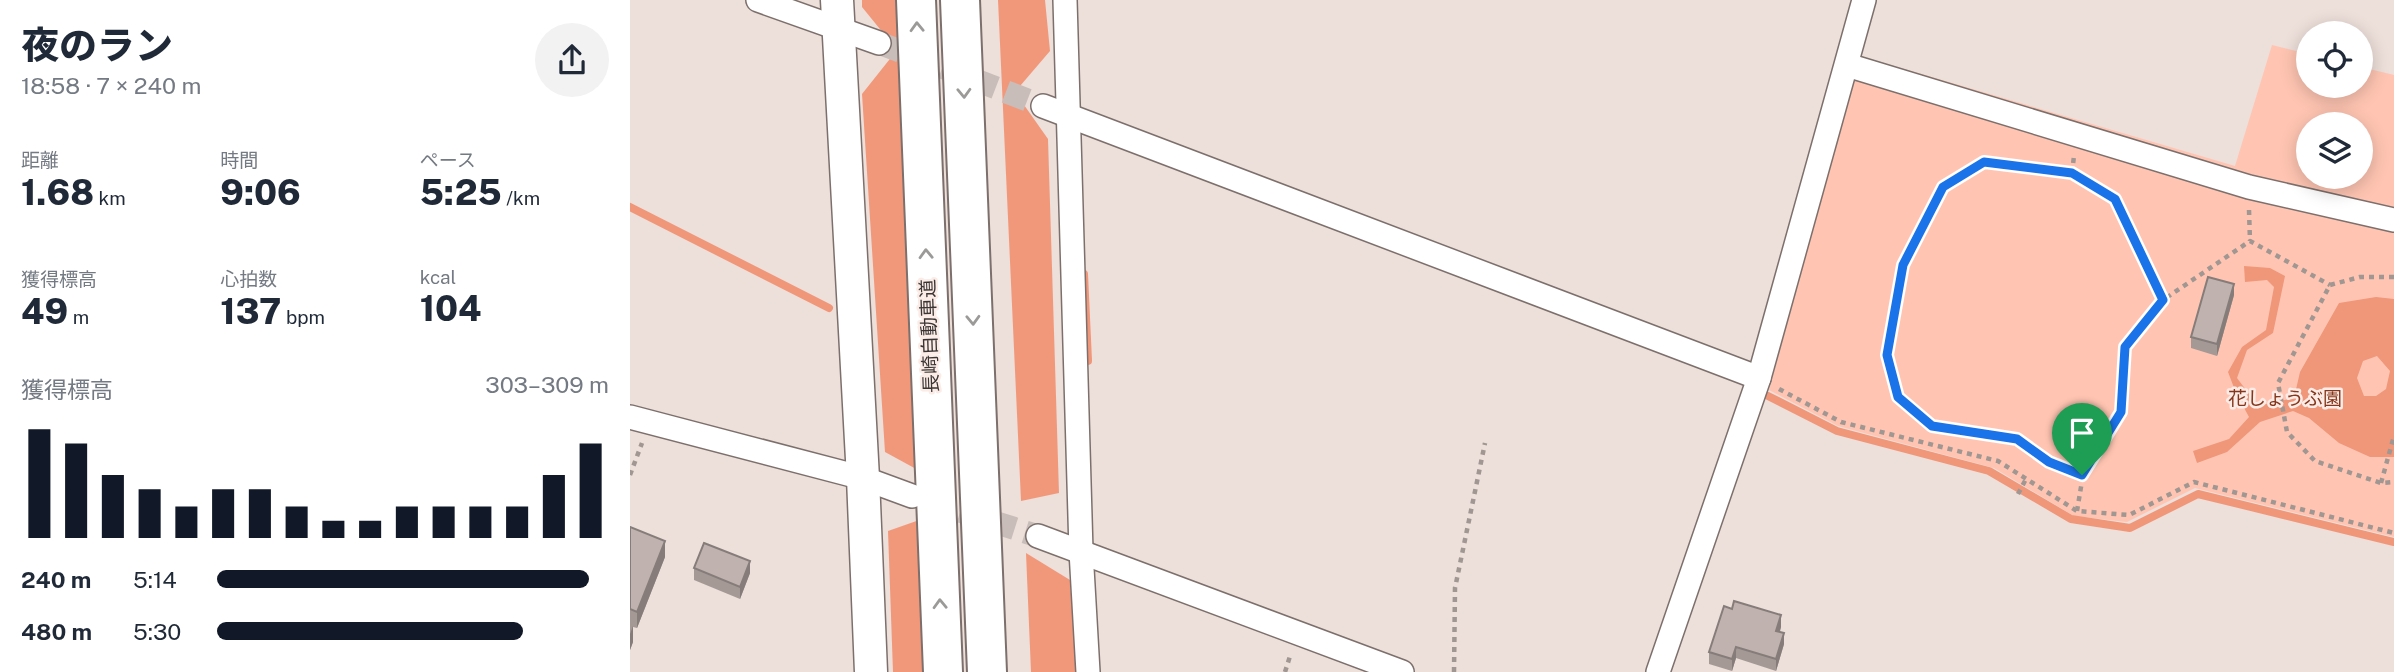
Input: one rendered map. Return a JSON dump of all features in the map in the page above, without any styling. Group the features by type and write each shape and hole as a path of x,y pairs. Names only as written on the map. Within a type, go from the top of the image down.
{"highway":[{"name":"長崎自動車道","path":"916,0 943,672"},
{"path":"960,0 987,672"}],"street":[{"path":"758,0 838,15 879,43"},
{"path":"1065,0 1088,672"},
{"path":"1658,672 1759,378 1864,0"},
{"path":"838,15 871,672"},
{"path":"1847,65 2249,187 2394,220"},
{"path":"1043,106 1759,378"},
{"path":"640,420 863,478 912,496"},
{"path":"1038,536 1402,672"}],"path":[{"path":"2082,475 2049,462 2017,439 1932,426 1898,397 1887,355 1903,265 1943,187 1984,162 2072,173 2115,199 2163,300"},
{"path":"2077,511 2082,475 2121,412 2125,347 2163,300 2250,241 2330,285 2360,277 2394,277"},
{"path":"2330,285 2277,383 2287,432 2315,461 2381,483 2394,482"},
{"path":"1759,378 1841,422 1998,461 2077,511 2129,515 2194,482 2394,533"},
{"path":"630,475 640,420"},
{"path":"2381,483 2394,436"},
{"path":"1454,672 1455,588 1485,443"},
{"path":"2018,494 2026,479"}],"green space":[{"name":"花しょうぶ園","path":"2272,45 2296,51 2296,98 2373,98 2373,70 2394,75 2394,537 2195,488 2127,522 2074,516 1994,468 1838,426 1769,390 1860,56 2235,166"}],"shaded area":[{"path":"862,0 898,0 918,470 885,452 862,94 897,50 862,7"},
{"path":"998,0 1045,0 1050,51 1015,92 1048,139 1059,493 1021,501"},
{"path":"2244,266 2270,268 2285,276 2273,333 2247,350 2237,378 2258,406 2294,398 2300,372 2339,303 2376,297 2394,299 2394,457 2370,457 2339,443 2309,418 2293,411 2260,422 2227,452 2197,463 2193,451 2229,439 2249,417 2228,372 2242,347 2266,330 2274,287 2267,280 2245,282","holes":["2377,356 2390,371 2386,389 2376,396 2364,396 2357,378 2363,361"]},
{"path":"925,518 931,672 893,672 888,531"},
{"path":"1026,553 1070,580 1077,672 1031,672"}],"building":[{"path":"2208,277 2234,284 2217,344 2191,337"},
{"path":"630,527 665,541 637,612 630,609"},
{"path":"704,543 750,561 740,587 694,568"},
{"path":"1734,601 1781,615 1776,631 1784,633 1776,659 1736,647 1732,659 1709,652 1724,606 1732,609"}],"waterway":[{"path":"630,207 829,308"},
{"path":"1084,274 1088,361"},
{"path":"1768,396 1837,431 1989,471 2071,519 2130,528 2198,494 2394,542"}],"tunnel":[{"path":"879,43 1043,106"},
{"path":"928,501 1038,536"}],"route":[{"path":"1984,162 2072,173 2115,199 2163,300 2125,347 2121,412 2082,475 2049,462 2017,439 1932,426 1898,397 1887,355 1903,265 1943,187 1984,162"}]}
